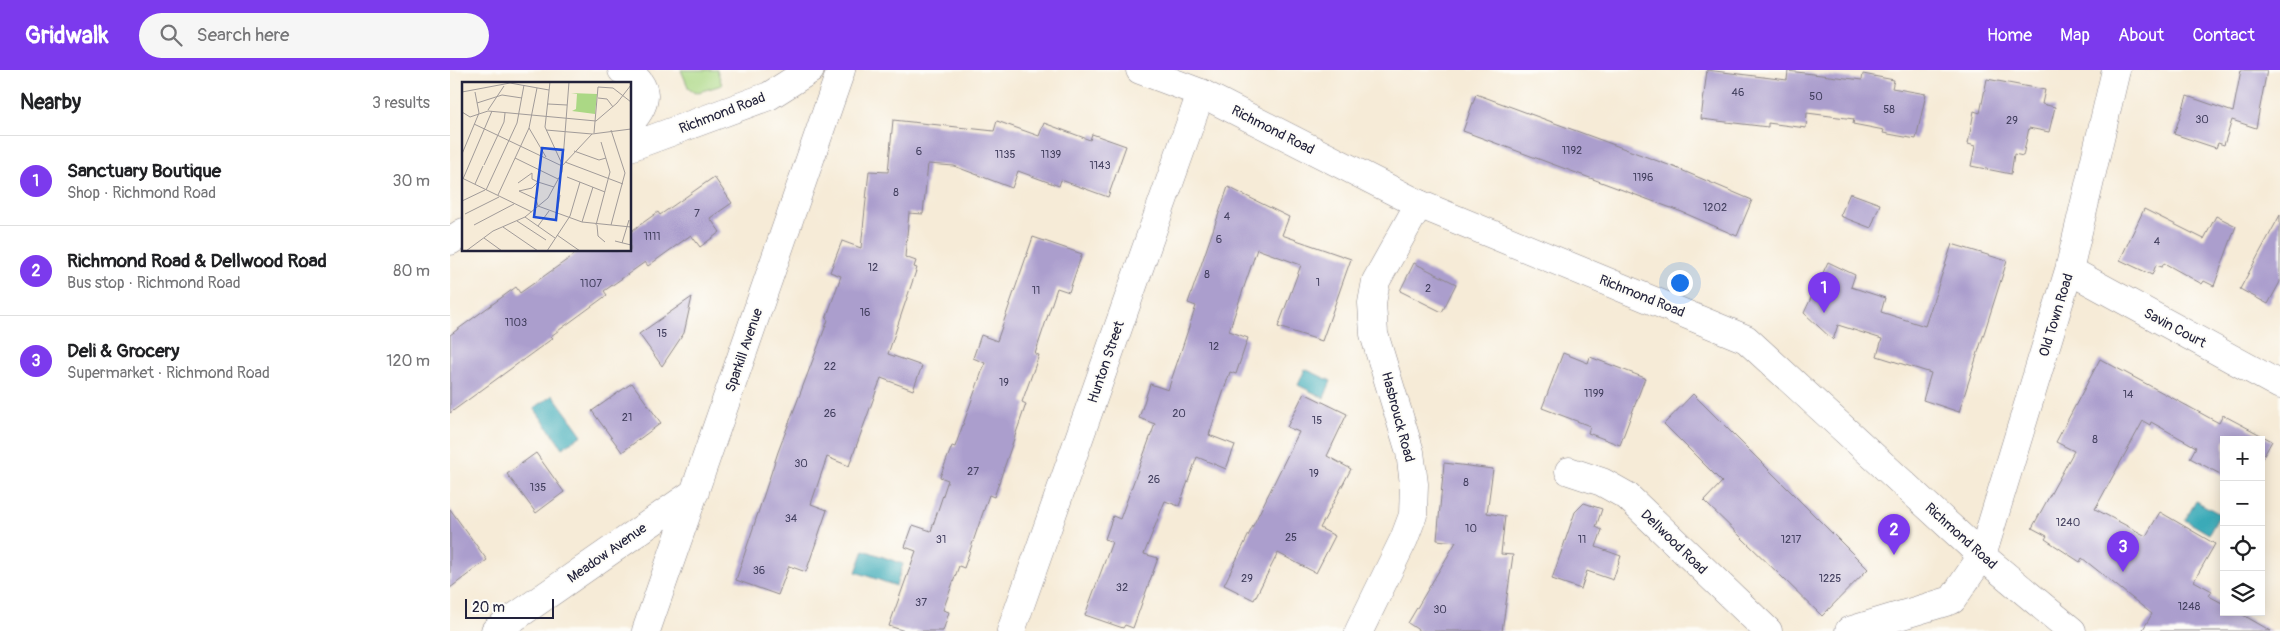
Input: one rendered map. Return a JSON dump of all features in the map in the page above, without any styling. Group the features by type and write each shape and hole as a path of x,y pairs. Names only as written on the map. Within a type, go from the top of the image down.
{"street":[{"path":"622,70 639,82 644,96 642,110 631,122"},
{"name":"Richmond Road","path":"631,147 769,96 810,70"},
{"name":"Sparkill Avenue","path":"646,631 841,70"},
{"name":"Richmond Road","path":"1140,70 1201,93 1419,204 1746,339 1982,556 2072,631"},
{"name":"Old Town Road","path":"1982,556 2069,270 2116,70"},
{"name":"Hunton Street","path":"1011,631 1201,93"},
{"name":"Hasbrouck Road","path":"1359,631 1404,539 1413,515 1414,484 1410,452 1374,334 1372,303 1376,281 1419,204"},
{"path":"450,241 462,233"},
{"name":"Savin Court","path":"2069,270 2280,385"},
{"name":"Dellwood Road","path":"1569,471 1602,482 1627,496 1768,631"},
{"name":"Meadow Avenue","path":"495,631 695,492"},
{"path":"1849,631 1952,600 1982,556"}],"green space":[{"path":"681,70 717,70 722,85 695,93 689,89"}],"water":[{"path":"1305,369 1331,381 1324,398 1298,385"},
{"path":"553,395 582,435 562,448 534,408"},
{"path":"2196,501 2220,514 2209,534 2185,520"},
{"path":"864,550 903,564 896,586 856,572"}],"building":[{"path":"1707,70 1787,80 1788,71 1862,80 1863,74 1894,80 1892,88 1926,94 1916,139 1883,133 1884,130 1853,124 1854,119 1807,113 1806,128 1768,123 1768,127 1701,119"},
{"path":"2241,70 2267,70 2256,128 2232,120 2224,145 2218,143 2216,148 2174,134 2187,96 2233,112"},
{"path":"1987,79 2045,90 2042,104 2055,107 2049,132 2029,128 2023,156 2014,154 2011,174 1971,166 1975,146 1968,144 1974,111 1980,113"},
{"path":"1476,94 1674,167 1752,200 1737,236 1682,212 1463,131"},
{"path":"893,120 994,131 997,121 1039,136 1044,123 1090,140 1092,134 1126,146 1108,197 1061,180 1059,186 1018,171 1012,188 954,166 928,164 923,214 909,213 905,257 916,261 914,267 917,268 888,354 922,366 913,390 881,378 849,466 827,457 811,504 827,510 806,572 789,566 778,595 736,580 778,452 828,320 826,319 841,276 830,272 842,241 861,248 869,171 888,172"},
{"path":"714,177 732,203 710,218 720,232 700,247 691,235 648,266 645,262 604,291 607,295 551,336 553,338 450,413 450,335 516,287 520,293 580,251 631,251 631,231 658,212 660,215"},
{"path":"1228,187 1289,217 1282,235 1351,259 1322,341 1278,327 1301,265 1257,249 1229,331 1248,338 1236,374 1230,372 1209,435 1235,445 1226,469 1197,457 1179,506 1165,501 1144,554 1158,558 1133,628 1125,625 1123,628 1085,615 1112,542 1105,539 1113,516 1120,519 1155,424 1139,418 1150,384 1168,390 1196,306 1188,303"},
{"path":"1850,193 1880,204 1871,228 1840,216"},
{"path":"2144,209 2204,239 2216,216 2236,226 2214,286 2204,281 2202,284 2164,263 2162,267 2156,265 2152,275 2120,260"},
{"path":"2280,215 2280,282 2268,304 2240,289"},
{"path":"1033,237 1082,254 1069,292 1057,288 1035,354 1039,355 1022,402 1026,404 994,497 989,495 964,568 959,566 943,610 949,612 943,631 905,631 889,626 916,551 905,547 913,525 931,531 948,480 940,477 952,446 955,447 985,363 973,358 981,335 997,341"},
{"path":"1952,244 2007,261 1959,412 1923,400 1931,373 1877,356 1882,339 1838,325 1833,340 1804,313 1828,262 1855,275 1851,287 1885,298 1881,312 1925,326"},
{"path":"1414,263 1456,284 1442,312 1400,291"},
{"path":"692,297 684,333 662,366 639,334"},
{"path":"1563,353 1588,363 1590,357 1645,378 1620,445 1588,433 1590,426 1542,408"},
{"path":"2100,359 2219,423 2223,415 2263,436 2220,436 2220,474 2190,458 2196,447 2151,422 2150,425 2143,421 2095,509 2146,536 2160,512 2215,544 2194,581 2212,591 2209,596 2220,602 2220,616 2245,616 2271,631 2142,631 2152,614 2082,558 2080,562 2045,539 2047,536 2032,528 2074,451 2056,442"},
{"path":"632,383 661,423 622,452 592,411"},
{"path":"1304,393 1347,414 1327,456 1351,469 1320,528 1335,536 1316,573 1278,553 1254,600 1224,585 1299,432 1287,427"},
{"path":"1693,394 1868,569 1822,616 1704,501 1722,482 1664,424"},
{"path":"2265,437 2272,441 2265,454"},
{"path":"536,453 564,492 536,513 507,474"},
{"path":"1444,463 1493,469 1487,513 1505,516 1501,554 1513,555 1502,631 1420,631 1408,623 1456,542 1437,540"},
{"path":"1584,503 1602,509 1596,527 1602,530 1596,547 1621,556 1613,580 1587,571 1581,589 1552,579 1575,512"},
{"path":"450,509 487,560 450,588"}],"place":[{"name":"Sanctuary Boutique","path":"1824,313"},
{"name":"Richmond Road & Dellwood Road","path":"1894,555"},
{"name":"Deli & Grocery","path":"2123,572"}]}
